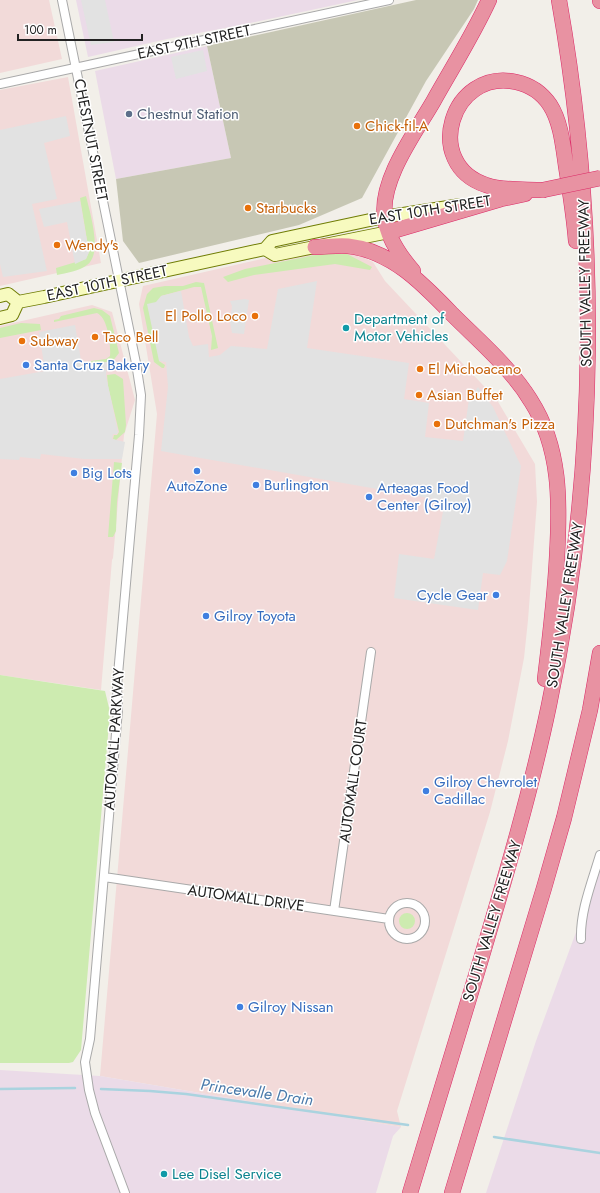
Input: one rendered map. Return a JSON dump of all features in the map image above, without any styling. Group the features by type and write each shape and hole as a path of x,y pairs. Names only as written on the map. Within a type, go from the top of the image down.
{"highway":[{"path":"430,292 404,259 389,232 384,217 386,196 389,183 399,159 475,30 489,0"},
{"name":"SOUTH VALLEY FREEWAY","path":"410,1193 513,852 533,775 557,668 573,560 582,481 587,379 587,278 583,197 572,88 559,0"},
{"path":"543,190 501,188 486,185 474,180 456,161 451,149 450,124 455,111 463,99 474,90 485,84 496,81 509,80 521,83 531,87 540,94 555,114 564,153 574,223 587,379"},
{"path":"501,199 600,178"},
{"name":"EAST 10TH STREET","path":"389,232 501,199"},
{"path":"315,247 347,246 378,253 405,270 430,292 504,366 524,389 545,427 554,454 558,480 559,508 557,563 550,639 533,775"},
{"path":"452,1193 564,818 590,710 600,653"}],"main road":[{"name":"EAST 10TH STREET","path":"18,302 265,249 272,241 384,217 501,199"},
{"name":"EAST 10TH STREET","path":"265,249 275,255 389,232"},
{"path":"0,296 8,294 18,302 12,315 0,318"}],"street":[{"name":"CHESTNUT STREET","path":"62,0 119,281"},
{"name":"EAST 9TH STREET","path":"0,84 389,0"},
{"name":"AUTOMALL PARKWAY","path":"119,281 138,373 141,408 117,686 118,710 104,877 90,1039 85,1062 88,1090 125,1193"},
{"name":"AUTOMALL COURT","path":"334,911 371,652"},
{"path":"581,939 580,930 583,913 600,855"},
{"name":"AUTOMALL DRIVE","path":"104,877 389,919"},
{"path":"409,903 416,906 421,911 425,922 423,928 417,936 404,939 397,936 392,931 389,919 391,912 396,906 409,903"}],"shaded area":[{"path":"0,0 49,0 62,59 0,73"},
{"path":"76,0 358,0 167,39 88,57"},
{"path":"81,0 105,0 114,42 91,45"},
{"path":"416,0 478,0 474,9 426,81 362,198 299,225 139,263 123,241 116,179 231,158 207,46"},
{"path":"207,46 231,158 116,179 95,71"},
{"path":"203,50 207,71 176,79 171,57"},
{"path":"68,77 101,263 0,286 0,90"},
{"path":"66,116 70,136 44,143 57,199 32,204 47,271 3,277 0,264 0,130"},
{"path":"80,201 89,252 86,259 75,264 67,222 44,227 39,209"},
{"path":"348,250 373,262 385,281 497,400 535,464 537,502 528,620 524,658 508,741 490,812 397,1111 401,1127 100,1076 157,414 139,304 143,286 270,257"},
{"path":"317,281 307,348 409,363 404,399 429,403 425,437 463,441 469,399 478,387 493,407 521,466 507,561 500,575 483,573 478,610 394,598 399,554 434,559 445,501 161,451 168,387 166,362 159,361 147,304 156,302 161,296 181,291 189,337 193,346 208,344 209,357 220,355 231,346 267,349 278,289"},
{"path":"245,299 249,300 244,334 232,333 230,322 232,306 230,301"},
{"path":"92,305 112,312 135,400 124,435 101,690 0,675 0,326"},
{"path":"75,325 82,366 107,362 106,376 118,432 117,434 113,434 112,439 125,442 122,459 84,459 41,454 40,459 20,457 19,460 0,459 0,379 45,371 39,332"},
{"path":"600,867 600,1193 486,1193 536,1041"},
{"path":"0,1070 100,1076 401,1127 393,1136 376,1193 0,1193"}],"green space":[{"path":"86,196 95,243 92,260 81,269 57,275 56,268 86,259 89,252 80,198"},
{"path":"320,254 347,254 372,267 370,270 335,264 254,275 228,282 223,277 245,269"},
{"path":"196,282 204,283 218,348 211,350 212,336 201,287 194,287 161,296 159,361 165,365 164,368 162,368 154,362 143,308 147,294 153,288 183,286"},
{"path":"94,308 102,310 110,316 119,353 112,362 91,363 91,361 106,359 110,356 108,332 104,320 97,313 54,322 54,320 59,319 61,316"},
{"path":"21,323 40,324 41,330 0,338 0,328"},
{"path":"115,374 123,379 126,425 125,432 116,440 113,439 114,435 117,435 119,432 108,386 107,375"},
{"path":"114,462 122,463 117,502 116,531 113,537 108,537"},
{"path":"0,675 105,691 110,712 81,1050 73,1062 69,1063 0,1063"},
{"path":"407,913 414,918 415,921 410,928 407,929 400,924 399,921 404,914"}],"waterway":[{"name":"Princevalle Drain","path":"0,1089 75,1088"},
{"name":"Princevalle Drain","path":"101,1089 186,1094 408,1125"},
{"name":"Princevalle Drain","path":"494,1137 600,1153"}],"place":[{"name":"Chestnut Station","path":"129,114"},
{"name":"Chick-fil-A","path":"357,126"},
{"name":"Starbucks","path":"248,208"},
{"name":"Wendy's","path":"57,245"},
{"name":"El Pollo Loco","path":"255,316"},
{"name":"Department of Motor Vehicles","path":"346,328"},
{"name":"Taco Bell","path":"95,337"},
{"name":"Subway","path":"22,341"},
{"name":"Santa Cruz Bakery","path":"26,365"},
{"name":"El Michoacano","path":"420,369"},
{"name":"Asian Buffet","path":"419,395"},
{"name":"Dutchman's Pizza","path":"437,424"},
{"name":"AutoZone","path":"197,471"},
{"name":"Big Lots","path":"74,473"},
{"name":"Burlington","path":"256,485"},
{"name":"Arteagas Food Center (Gilroy)","path":"369,497"},
{"name":"Cycle Gear","path":"496,595"},
{"name":"Gilroy Toyota","path":"206,616"},
{"name":"Gilroy Chevrolet Cadillac","path":"426,791"},
{"name":"Gilroy Nissan","path":"240,1007"},
{"name":"Lee Disel Service","path":"164,1174"}]}
